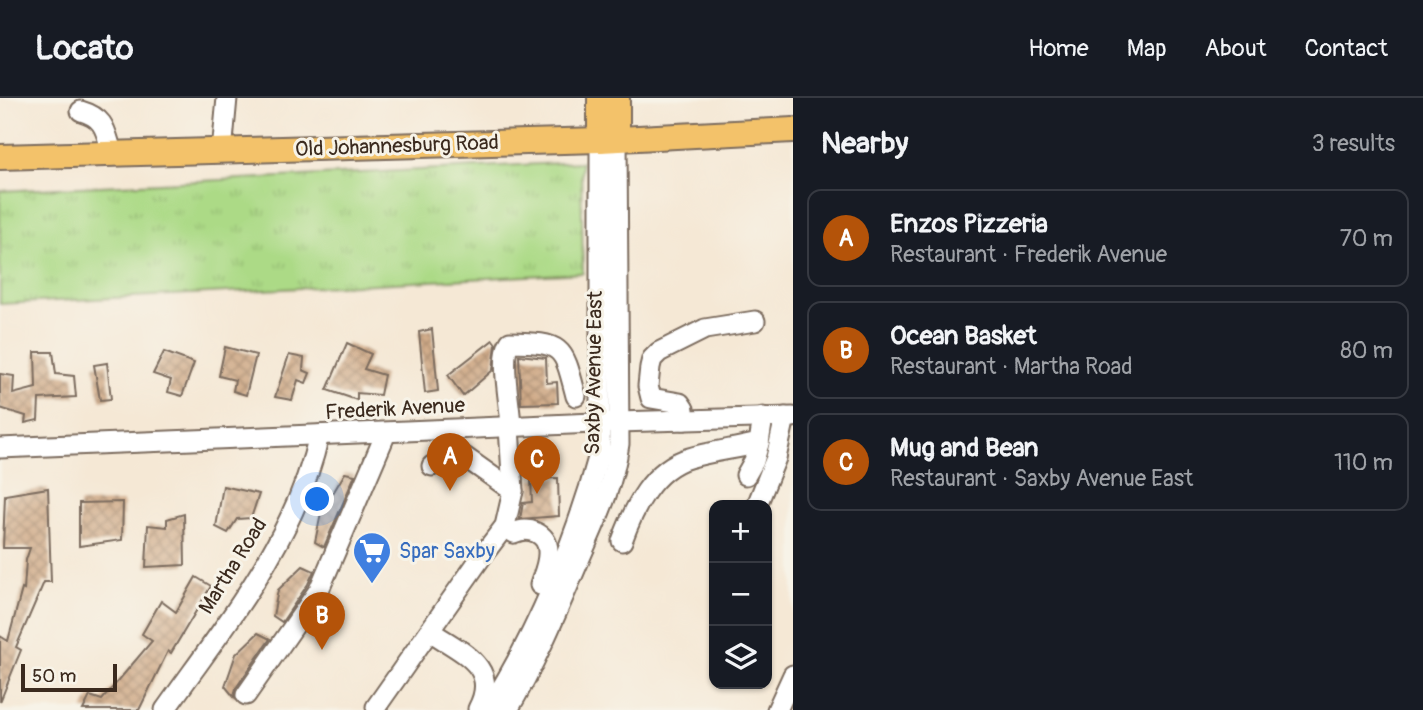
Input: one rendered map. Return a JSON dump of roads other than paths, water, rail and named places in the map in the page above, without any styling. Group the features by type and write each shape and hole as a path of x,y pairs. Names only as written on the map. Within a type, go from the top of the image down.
{"main road":[{"path":"600,98 608,139"},
{"path":"608,139 617,98"},
{"name":"Old Johannesburg Road","path":"0,157 608,139 793,130"}],"street":[{"path":"222,152 227,98"},
{"path":"81,111 94,115 103,124 112,152"},
{"name":"Saxby Avenue East","path":"488,710 534,624 586,499 609,423 608,139"},
{"path":"684,420 684,409 680,403 651,398 648,386 652,359 659,352 694,333 716,326 755,321"},
{"path":"376,707 505,526 513,491 506,373 507,347 510,342 541,343 558,349 566,359 576,396"},
{"path":"746,475 754,461 759,443 762,417"},
{"path":"759,500 789,417"},
{"name":"Frederik Avenue","path":"0,448 789,417"},
{"name":"Saxby Avenue East","path":"508,710 547,635 607,496 619,444 609,423"},
{"path":"511,460 520,438 541,425"},
{"path":"463,428 501,442 511,460"},
{"path":"246,695 319,590 386,433"},
{"name":"Martha Road","path":"165,710 267,564 299,497 312,464 319,435"},
{"path":"622,541 637,506 648,489 672,466 686,459 759,443"},
{"path":"432,466 449,454 462,455 513,491"},
{"path":"505,526 514,533 526,529 534,531 549,549 535,604 534,624"},
{"path":"429,631 477,664 499,671 515,663"},
{"path":"477,664 484,673 487,688 478,710"},
{"path":"778,710 793,675"}],"place":[{"name":"Enzos Pizzeria","path":"450,491"},
{"name":"Mug and Bean","path":"537,494"},
{"name":"Spar Saxby","path":"372,585"},
{"name":"Ocean Basket","path":"322,650"}]}
